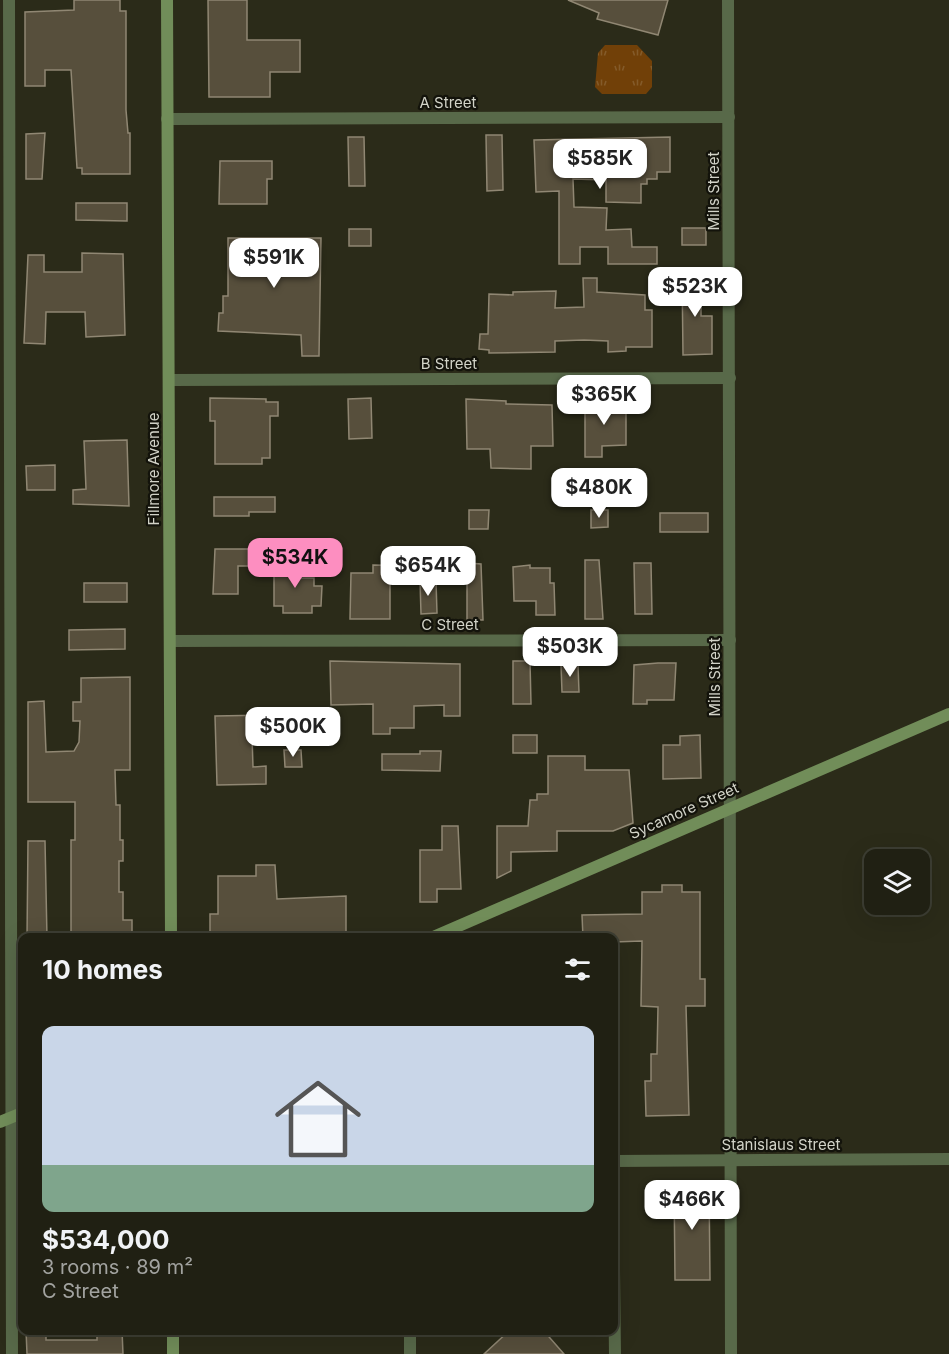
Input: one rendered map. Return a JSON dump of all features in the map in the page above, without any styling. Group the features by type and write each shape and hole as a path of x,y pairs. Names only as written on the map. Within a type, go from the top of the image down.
{"street":[{"path":"9,0 12,1354"},
{"name":"Fillmore Avenue","path":"167,0 171,933"},
{"name":"Mills Street","path":"728,0 731,1354"},
{"name":"A Street","path":"167,118 729,117"},
{"name":"B Street","path":"169,380 730,378"},
{"name":"C Street","path":"170,641 730,640"},
{"name":"Sycamore Street","path":"442,933 949,714"},
{"name":"Stanislaus Street","path":"618,1161 949,1159"},
{"path":"173,1335 173,1354"},
{"path":"410,1335 410,1354"},
{"path":"615,1335 615,1354"}],"green space":[{"path":"605,45 637,45 652,61 652,87 646,94 602,94 595,87 598,53"}],"building":[{"path":"74,0 120,0 120,11 126,11 126,110 128,133 130,133 130,174 82,174 82,168 77,168 71,70 45,70 45,86 25,86 25,12 74,10"},
{"path":"208,0 247,0 247,40 300,40 300,72 270,72 270,97 209,97"},
{"path":"568,0 668,0 658,35 597,19 599,13"},
{"path":"45,133 42,179 26,179 26,134"},
{"path":"486,135 502,135 503,190 487,191"},
{"path":"348,137 364,137 365,186 349,186"},
{"path":"670,137 670,172 657,172 657,179 647,179 647,184 641,184 641,203 606,202 606,180 573,179 574,207 607,208 606,230 631,229 632,247 657,247 657,264 608,264 608,247 580,247 580,264 559,264 559,191 536,192 534,140"},
{"path":"220,161 272,161 272,179 267,179 267,204 219,204"},
{"path":"76,203 127,203 127,221 76,220"},
{"path":"682,228 706,228 706,245 682,245"},
{"path":"349,229 371,229 371,246 349,246"},
{"path":"228,238 321,238 319,356 302,356 301,335 218,331 219,313 223,313 223,296 228,296"},
{"path":"82,253 123,254 125,335 86,337 85,312 46,312 45,344 24,343 28,255 44,255 44,272 82,272"},
{"path":"682,273 701,273 701,316 712,316 712,354 683,355"},
{"path":"583,278 597,278 597,292 645,295 645,310 652,310 652,347 626,347 626,351 608,352 608,341 584,340 555,341 555,352 489,353 489,350 479,349 480,334 488,334 489,294 513,295 513,292 556,291 555,308 584,307"},
{"path":"210,398 266,399 266,402 278,402 278,416 270,416 270,458 262,458 262,464 215,464 215,421 210,421"},
{"path":"371,398 372,438 349,439 348,399"},
{"path":"466,399 506,401 506,404 552,405 553,446 531,446 531,469 491,468 490,449 467,449"},
{"path":"585,399 602,399 602,404 626,403 626,445 602,446 602,457 585,457"},
{"path":"127,440 129,506 73,504 73,490 86,489 84,441"},
{"path":"55,465 55,490 27,490 26,466"},
{"path":"214,497 275,497 275,512 249,512 249,516 214,516"},
{"path":"469,510 489,510 488,529 469,529"},
{"path":"591,510 608,510 608,527 591,528"},
{"path":"660,513 708,513 708,532 660,532"},
{"path":"215,549 267,549 267,566 238,566 238,594 213,594"},
{"path":"585,560 599,560 603,619 585,619"},
{"path":"274,561 300,561 300,578 314,578 314,586 322,586 321,606 312,606 312,613 283,613 283,606 274,606"},
{"path":"467,563 481,564 483,620 467,620"},
{"path":"634,563 651,563 652,614 635,614"},
{"path":"373,565 431,566 431,580 390,578 390,619 350,619 351,573 373,573"},
{"path":"530,565 530,568 550,568 550,583 554,583 555,615 536,615 536,601 514,601 513,567"},
{"path":"420,581 436,581 437,613 421,614"},
{"path":"84,583 127,583 127,602 84,602"},
{"path":"125,629 125,649 69,650 69,630"},
{"path":"330,661 460,664 460,716 444,716 444,705 414,706 414,728 390,728 390,734 373,734 373,704 331,705"},
{"path":"513,661 530,661 531,704 513,704"},
{"path":"676,663 674,700 647,700 647,704 633,704 634,665"},
{"path":"561,665 578,665 579,692 562,692"},
{"path":"130,677 130,770 115,770 116,805 120,805 120,840 123,840 123,861 119,861 119,892 123,892 123,920 132,920 132,933 71,933 71,840 75,840 75,802 28,802 28,702 44,701 46,752 74,751 79,742 80,721 73,721 73,702 81,702 81,678"},
{"path":"279,715 279,736 252,736 253,767 266,766 266,784 217,785 215,716"},
{"path":"513,735 537,735 537,753 513,753"},
{"path":"700,735 701,778 663,779 663,745 680,745 680,736"},
{"path":"284,750 301,750 302,767 285,767"},
{"path":"420,751 441,751 440,771 382,770 382,754 420,754"},
{"path":"548,756 585,756 585,770 629,770 633,823 613,831 557,831 557,851 511,852 511,871 497,878 497,826 528,826 530,800 537,800 537,794 548,794"},
{"path":"442,826 458,826 461,889 437,889 437,902 420,902 420,850 442,850"},
{"path":"28,841 45,841 47,933 27,933"},
{"path":"256,865 275,865 277,899 346,896 346,933 210,933 210,914 218,914 218,876 256,876"},
{"path":"662,885 682,885 682,892 700,892 700,979 705,979 705,1006 686,1006 689,1115 646,1116 645,1081 651,1081 651,1054 657,1054 658,1007 641,1006 642,941 618,942 618,933 583,933 582,915 642,914 642,892 662,892"},
{"path":"674,1182 709,1182 710,1280 675,1280"},
{"path":"26,1335 46,1335 46,1340 97,1340 97,1335 122,1335 123,1354 27,1354"},
{"path":"505,1335 547,1335 564,1354 484,1354"}]}
